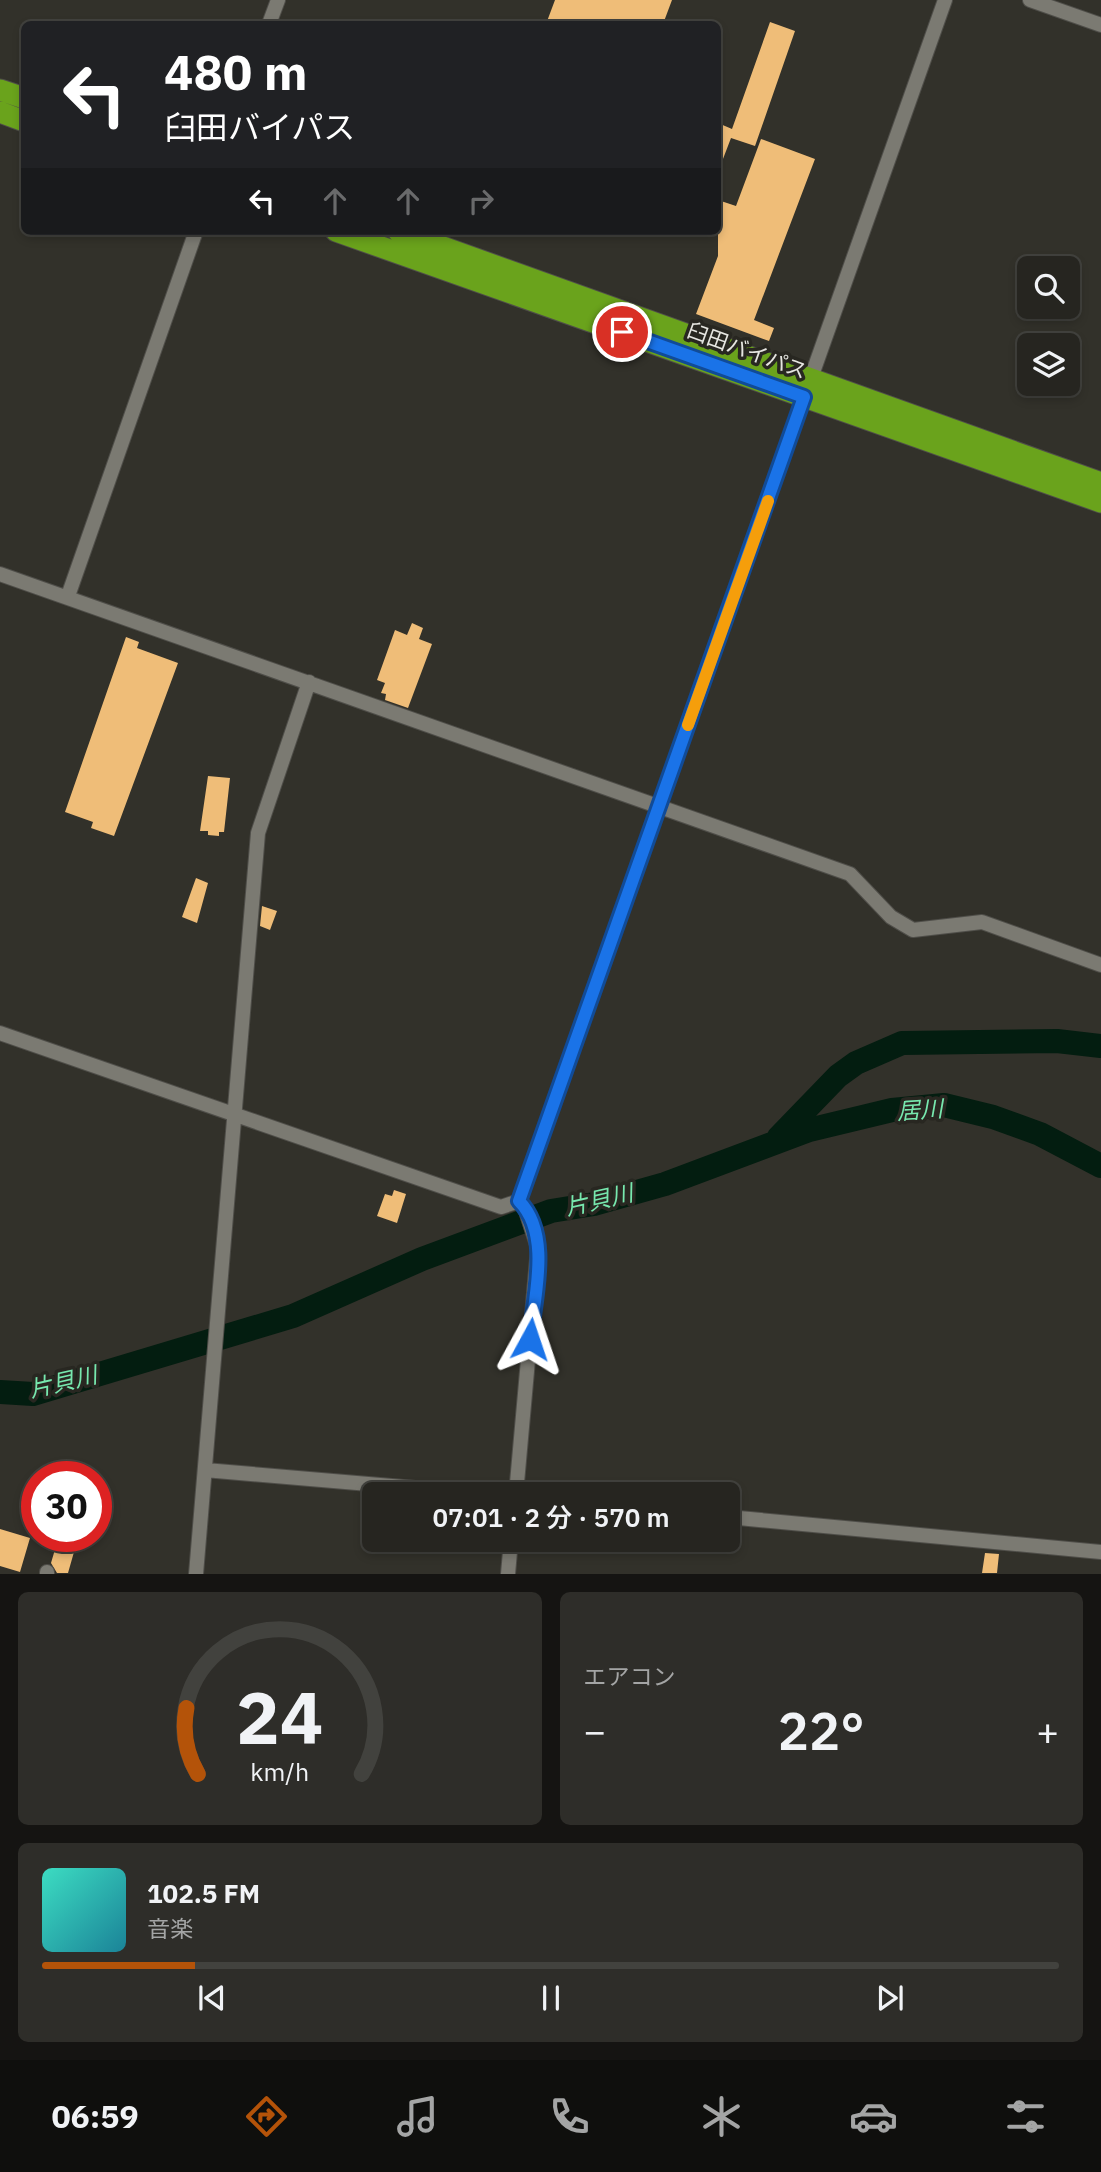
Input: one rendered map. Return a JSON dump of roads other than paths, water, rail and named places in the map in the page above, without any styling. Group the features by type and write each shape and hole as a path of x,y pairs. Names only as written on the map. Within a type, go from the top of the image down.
{"highway":[{"path":"0,90 21,97"},
{"path":"0,112 21,120"},
{"name":"臼田バイパス","path":"348,235 1101,483"},
{"name":"臼田バイパス","path":"408,235 1101,502"}],"street":[{"path":"270,21 278,0"},
{"path":"517,1482 538,1261 534,1233 522,1204 659,807 945,0"},
{"path":"1030,0 1101,25"},
{"path":"68,596 195,235"},
{"path":"0,574 850,874 891,917 914,930 982,922 1101,965"},
{"path":"196,1573 258,833 309,682"},
{"path":"0,1033 501,1207 522,1204"},
{"path":"205,1470 362,1483"},
{"path":"740,1518 1101,1552"},
{"path":"508,1573 510,1552"}],"waterway":[{"name":"片貝川","path":"779,1137 838,1076 856,1063 902,1043 1057,1041 1101,1046"},
{"name":"片貝川","path":"0,1392 33,1394 293,1316 422,1259 551,1211 594,1204 665,1184 809,1130 892,1110 944,1105 993,1117 1040,1134 1101,1166"}],"water label":[{"name":"居川","path":"920,1110"}]}
